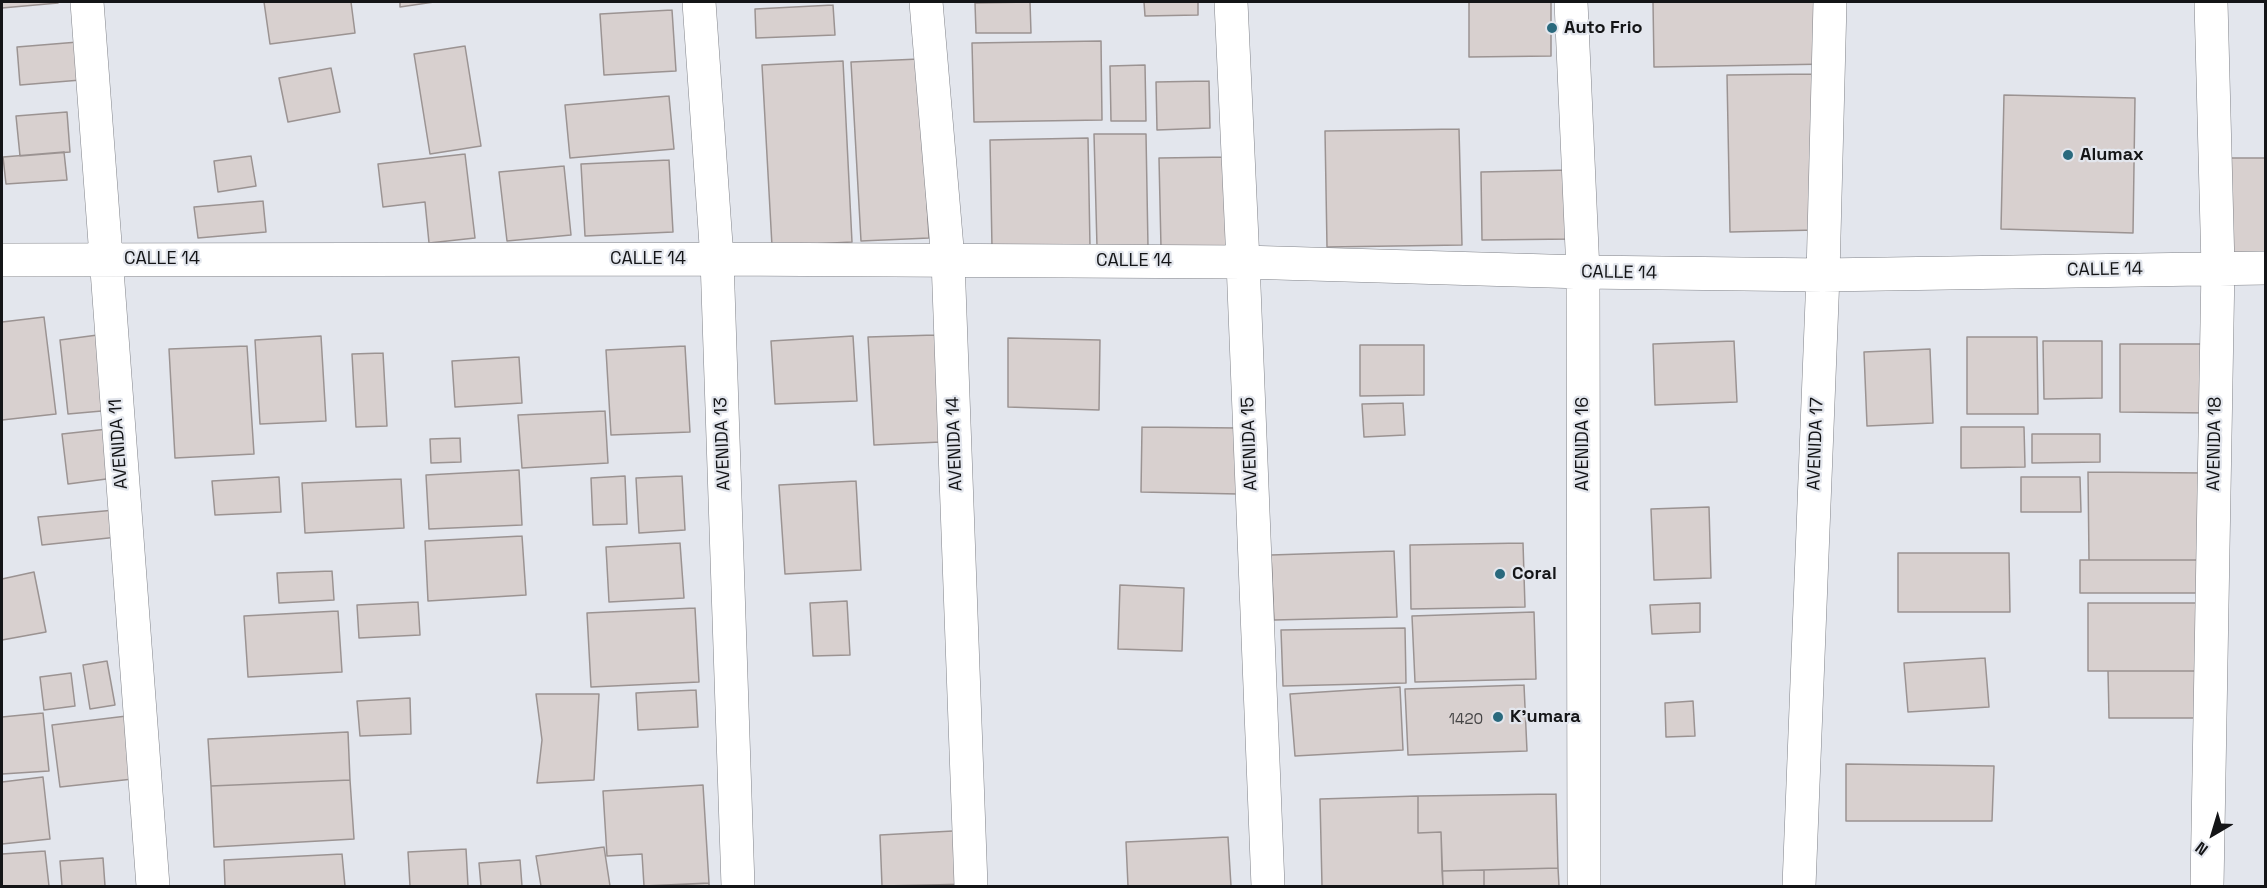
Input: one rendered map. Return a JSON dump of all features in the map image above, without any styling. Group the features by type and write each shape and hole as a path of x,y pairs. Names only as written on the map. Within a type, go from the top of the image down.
{"street":[{"name":"AVENIDA 11","path":"87,2 153,886"},
{"name":"AVENIDA 13","path":"699,2 717,259 738,886"},
{"name":"AVENIDA 14","path":"926,2 948,260 971,886"},
{"name":"AVENIDA 15","path":"1231,2 1268,886"},
{"name":"AVENIDA 16","path":"1572,2 1583,272 1584,886"},
{"name":"AVENIDA 17","path":"1799,886 1823,275 1830,2"},
{"name":"AVENIDA 18","path":"2207,886 2218,267 2211,2"},
{"name":"CALLE 14","path":"2,260 717,259 1243,262 1583,272 1823,275 2265,268"}],"building":[{"path":"2,2 57,2 58,3 2,8"},
{"path":"264,2 351,2 355,33 270,44"},
{"path":"400,2 434,2 400,7"},
{"path":"1030,2 1031,33 976,33 975,3"},
{"path":"1144,2 1198,2 1198,15 1145,16"},
{"path":"1469,2 1551,2 1551,56 1469,57"},
{"path":"1653,2 1827,2 1829,64 1654,67"},
{"path":"833,5 835,35 756,38 755,9"},
{"path":"672,10 676,71 604,75 600,14"},
{"path":"1101,41 1102,120 974,122 972,43"},
{"path":"78,42 81,80 20,85 17,47"},
{"path":"465,46 481,146 430,154 414,54"},
{"path":"919,59 929,238 861,241 851,62"},
{"path":"843,61 852,242 772,246 762,65"},
{"path":"1145,65 1146,121 1111,121 1110,66"},
{"path":"331,68 340,112 288,122 279,78"},
{"path":"1812,74 1816,230 1730,232 1727,75"},
{"path":"1209,81 1210,128 1157,130 1156,82"},
{"name":"Alumax","path":"2004,95 2135,98 2133,233 2001,229"},
{"path":"669,96 674,149 570,158 565,105"},
{"path":"67,112 70,152 20,156 16,116"},
{"path":"1459,129 1462,245 1327,247 1325,131"},
{"path":"1094,134 1146,134 1148,247 1097,247"},
{"path":"1088,138 1090,247 992,248 990,140"},
{"path":"64,152 67,180 6,184 3,157"},
{"path":"465,154 475,238 429,243 425,202 383,207 378,164"},
{"path":"251,156 256,186 218,192 214,161"},
{"path":"1231,157 1233,247 1161,248 1159,158"},
{"path":"2229,158 2266,158 2266,254 2228,253"},
{"path":"669,160 673,232 585,236 581,164"},
{"path":"564,166 571,235 507,241 499,172"},
{"path":"1570,170 1572,239 1482,240 1481,172"},
{"path":"263,201 266,232 198,238 194,207"},
{"path":"44,317 56,414 2,420 2,322"},
{"path":"105,334 113,410 68,414 60,340"},
{"path":"935,335 941,442 874,445 868,337"},
{"path":"321,336 326,421 260,424 255,340"},
{"path":"853,336 857,401 775,404 771,341"},
{"path":"1967,337 2037,337 2038,414 1967,414"},
{"path":"1008,338 1100,340 1099,410 1008,407"},
{"path":"1734,341 1737,402 1655,405 1653,344"},
{"path":"2043,341 2102,341 2102,398 2044,399"},
{"path":"2120,344 2208,344 2209,413 2120,412"},
{"path":"1360,345 1424,345 1424,395 1360,396"},
{"path":"247,346 254,454 175,458 169,349"},
{"path":"685,346 690,432 611,435 606,350"},
{"path":"1930,349 1933,423 1867,426 1864,352"},
{"path":"383,353 387,426 356,427 352,354"},
{"path":"519,357 522,403 455,407 452,361"},
{"path":"1403,403 1405,435 1364,437 1362,404"},
{"path":"605,411 608,463 522,468 518,415"},
{"path":"1142,427 1239,428 1238,494 1141,492"},
{"path":"1961,427 2024,427 2025,467 1961,468"},
{"path":"108,429 114,478 68,484 62,434"},
{"path":"2032,434 2100,434 2100,462 2032,463"},
{"path":"460,438 461,462 431,463 430,439"},
{"path":"519,470 522,525 429,529 426,475"},
{"path":"2088,472 2205,473 2205,560 2089,560"},
{"path":"625,476 627,524 593,525 591,478"},
{"path":"682,476 685,530 639,533 636,478"},
{"path":"279,477 281,512 215,515 212,481"},
{"path":"2021,477 2080,477 2081,512 2021,512"},
{"path":"401,479 404,528 305,533 302,483"},
{"path":"856,481 861,570 785,574 779,485"},
{"path":"1709,507 1711,578 1654,580 1651,509"},
{"path":"115,510 118,537 42,545 38,517"},
{"path":"522,536 526,595 428,601 425,541"},
{"path":"680,543 684,598 609,602 606,547"},
{"path":"1523,543 1525,607 1411,609 1410,545"},
{"path":"1394,551 1397,617 1274,620 1271,555"},
{"path":"1898,553 2009,553 2010,612 1898,612"},
{"path":"2080,560 2205,560 2206,593 2080,593"},
{"path":"332,571 334,600 279,603 277,573"},
{"path":"34,572 46,632 2,640 2,579"},
{"path":"1120,585 1184,588 1182,651 1118,649"},
{"path":"847,601 850,655 813,656 810,603"},
{"path":"418,602 420,635 359,638 357,605"},
{"path":"1700,603 1700,632 1652,634 1650,605"},
{"path":"2088,603 2201,603 2201,671 2088,671"},
{"path":"695,608 699,682 591,687 587,613"},
{"path":"338,611 342,672 248,677 244,616"},
{"path":"1534,612 1536,679 1415,682 1412,616"},
{"path":"1405,628 1406,683 1283,686 1281,630"},
{"path":"1985,658 1989,707 1908,712 1904,663"},
{"path":"107,661 115,705 90,709 83,665"},
{"path":"2108,671 2201,671 2202,718 2109,718"},
{"path":"71,673 75,706 44,710 40,677"},
{"path":"1524,685 1527,751 1408,755 1405,689"},
{"path":"1400,687 1403,750 1295,756 1290,694"},
{"path":"696,690 698,727 638,730 636,693"},
{"path":"536,694 599,694 594,780 537,783 542,740"},
{"path":"410,698 411,734 360,736 357,701"},
{"path":"1693,701 1695,736 1666,737 1665,703"},
{"path":"43,713 49,771 2,774 2,717"},
{"path":"135,715 142,778 60,787 52,725"},
{"path":"348,732 350,780 211,786 208,739"},
{"path":"1846,764 1994,766 1992,821 1846,821"},
{"path":"43,777 50,839 2,844 2,782"},
{"path":"350,780 354,839 214,847 211,786"},
{"path":"703,785 709,883 644,886 642,854 607,856 603,791"},
{"path":"1556,794 1558,868 1442,871 1441,832 1418,833 1418,796"},
{"path":"1418,796 1418,833 1441,832 1443,886 1322,886 1320,799"},
{"path":"971,830 974,884 882,886 880,835"},
{"path":"1228,837 1231,886 1128,886 1126,842"},
{"path":"604,847 610,886 541,886 536,856"},
{"path":"466,849 468,886 410,886 408,852"},
{"path":"45,851 49,886 2,886 2,854"},
{"path":"342,854 345,886 225,886 224,860"},
{"path":"103,858 105,886 62,886 60,861"},
{"path":"520,860 522,886 481,886 479,863"},
{"path":"1558,868 1559,886 1484,886 1484,870"},
{"path":"1484,870 1484,886 1443,886 1442,871"},
{"path":"709,883 709,886 654,886"}],"place":[{"name":"Auto Frio","path":"1552,28"},
{"name":"Alumax","path":"2068,155"},
{"name":"Coral","path":"1500,574"},
{"name":"K'umara","path":"1498,717"}]}
